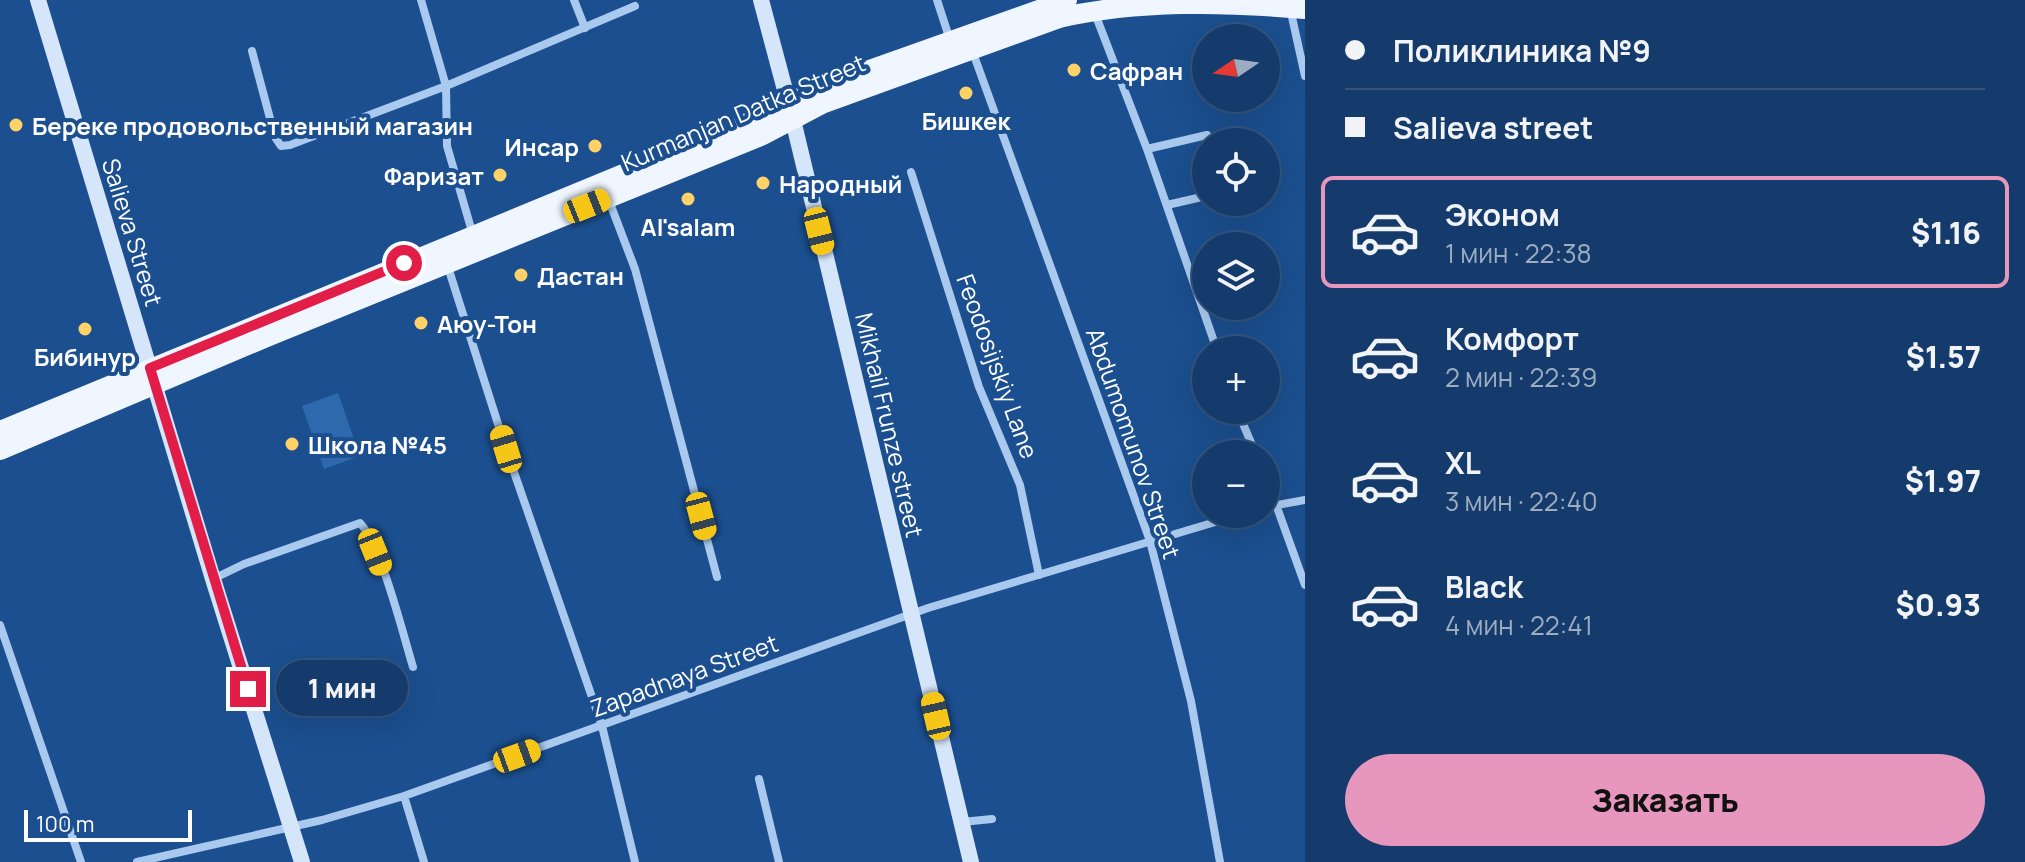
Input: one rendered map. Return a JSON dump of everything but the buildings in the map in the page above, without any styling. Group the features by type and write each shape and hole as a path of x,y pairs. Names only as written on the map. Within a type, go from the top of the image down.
{"main road":[{"name":"Salieva Street","path":"38,0 213,579"},
{"name":"Mikhail Frunze street","path":"761,0 971,862"},
{"path":"0,431 152,376 473,235 757,119 790,111 819,88 1067,0"},
{"name":"Kurmanjan Datka Street","path":"0,450 152,376 446,264 763,135 790,111 824,103 1059,18 1093,10 1184,4 1297,8"},
{"path":"213,579 302,862"}],"street":[{"path":"421,0 446,86 447,146 473,235"},
{"path":"574,0 585,28"},
{"path":"937,0 950,40"},
{"path":"252,51 275,137 281,146 290,145 446,86 635,6"},
{"path":"1297,8 1305,76"},
{"path":"1093,10 1147,149 1212,336"},
{"name":"Abdumomunov Street","path":"971,49 1150,541 1191,701 1216,826 1220,862"},
{"path":"1147,149 1192,138"},
{"name":"Feodosijskiy Lane","path":"911,172 979,387 1020,485 1039,575"},
{"path":"608,197 635,269 717,577"},
{"path":"1167,205 1192,199"},
{"path":"446,264 602,726 635,862"},
{"path":"1280,504 1305,500"},
{"path":"1280,513 1305,585"},
{"path":"213,579 244,564 360,523 366,529 384,575 413,667"},
{"name":"Zapadnaya Street","path":"137,862 291,827 404,796 911,614 1194,528"},
{"path":"0,625 81,862"},
{"path":"759,779 779,862"},
{"path":"404,796 424,862"},
{"path":"962,822 992,819"}],"shaded area":[{"path":"338,393 360,456 324,469 302,406"}],"place":[{"name":"Сафран","path":"1074,70"},
{"name":"Бишкек","path":"966,93"},
{"name":"Береке продовольственный магазин","path":"16,125"},
{"name":"Инсар","path":"595,146"},
{"name":"Фаризат","path":"500,175"},
{"name":"Народный","path":"763,183"},
{"name":"Al'salam","path":"688,199"},
{"name":"Дастан","path":"521,275"},
{"name":"Аюу-Тон","path":"421,323"},
{"name":"Бибинур","path":"85,329"},
{"name":"Школа №45","path":"292,444"}],"route":[{"path":"248,689 150,368 404,263"}]}
